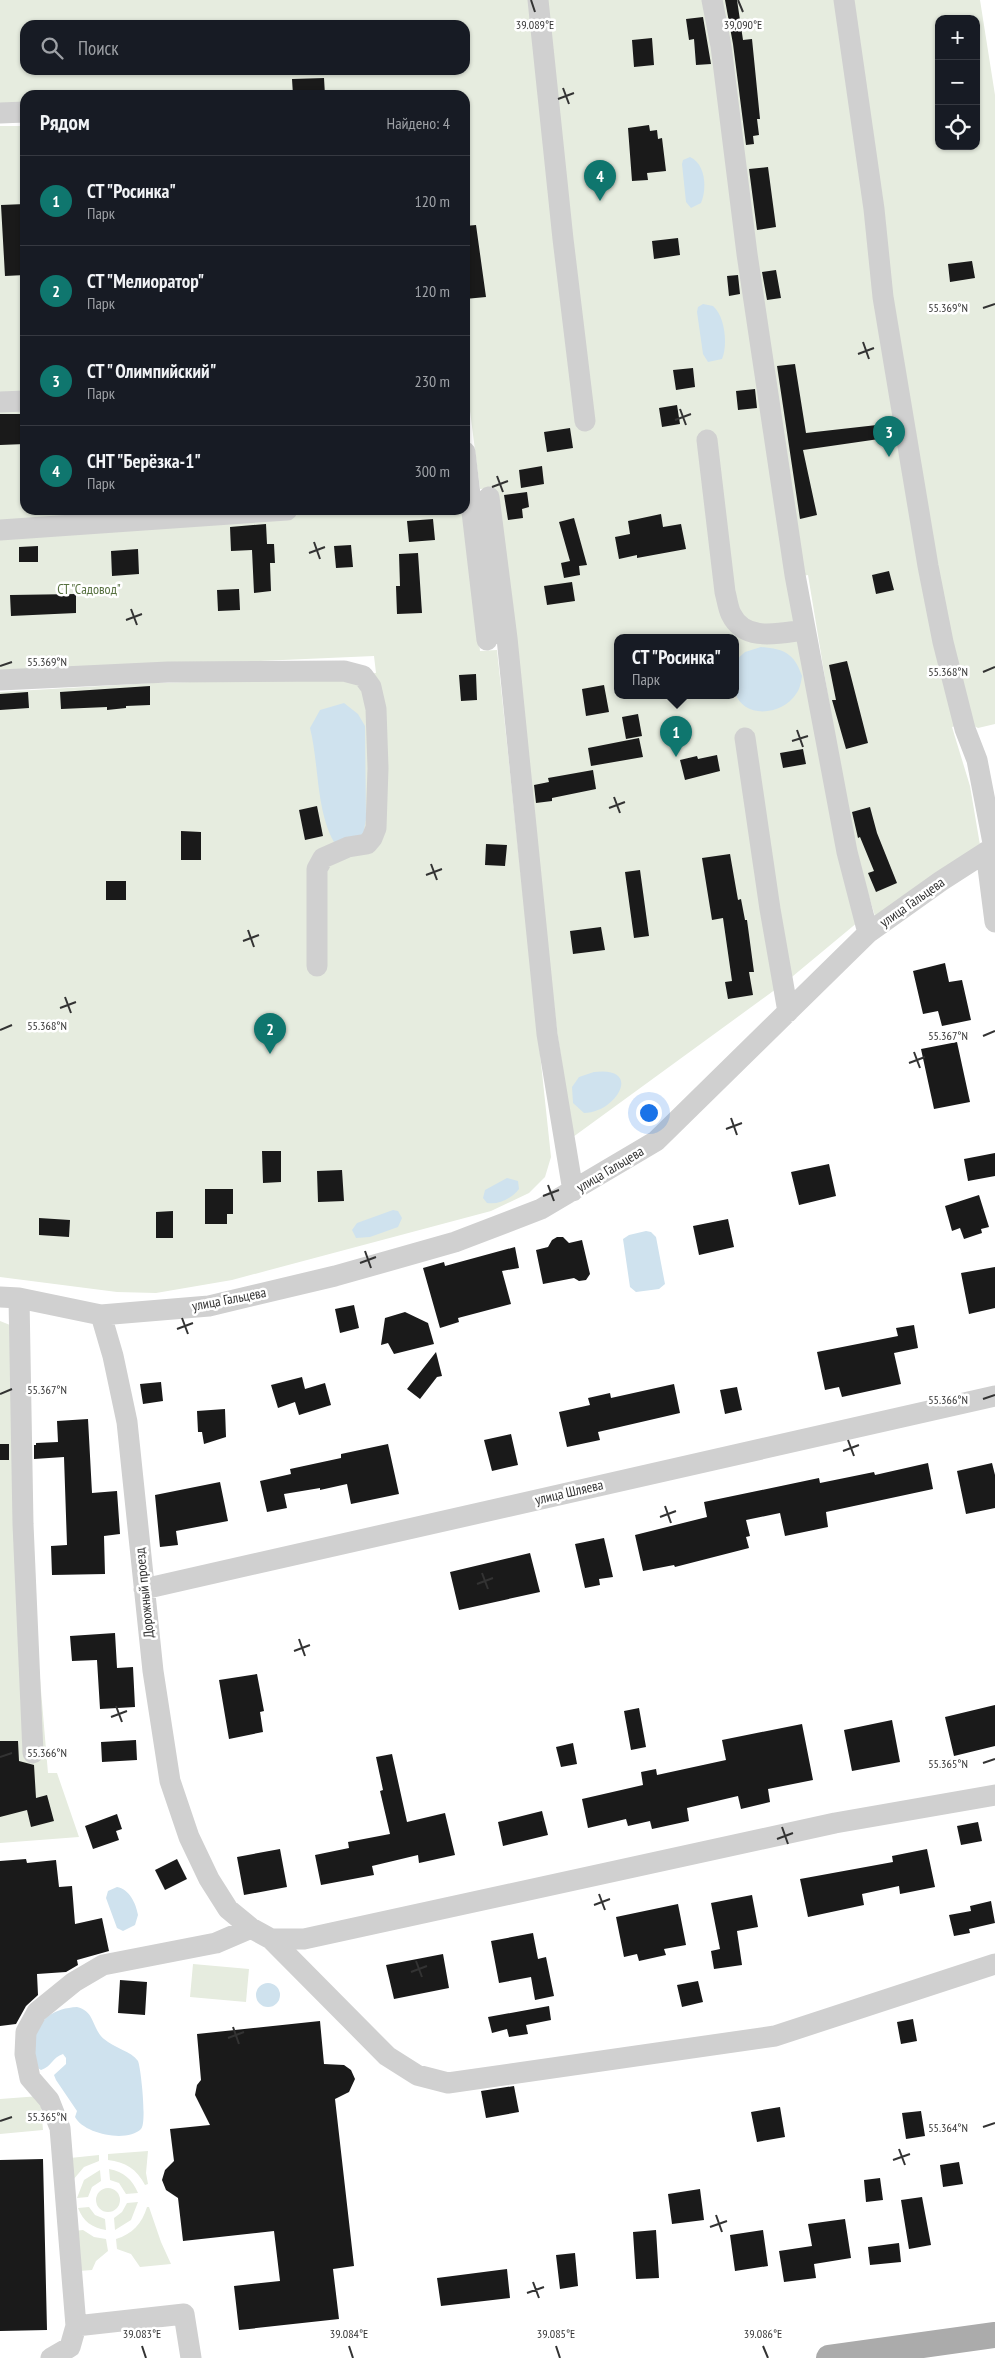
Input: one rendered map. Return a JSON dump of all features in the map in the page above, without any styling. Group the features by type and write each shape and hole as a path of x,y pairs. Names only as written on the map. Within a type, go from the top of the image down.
{"main road":[{"path":"830,2358 926,2351 995,2335"}],"street":[{"path":"538,0 563,239 585,421"},
{"path":"712,0 721,46 747,254 805,630 847,852 868,933"},
{"path":"844,0 874,209 883,297 928,566 943,642 965,729 977,760 992,851 995,922"},
{"path":"0,113 20,112"},
{"path":"0,402 20,401"},
{"path":"707,440 725,592 731,615 749,632 769,635 805,630"},
{"path":"470,474 507,638 547,1034 573,1191"},
{"path":"475,497 486,640"},
{"path":"0,530 215,515"},
{"path":"0,680 168,672 344,671 364,676 371,687 376,709 378,768 376,828 367,844 348,847 323,858 317,869 317,966"},
{"path":"745,738 788,1012"},
{"name":"улица Гальцева","path":"101,1315 209,1306 335,1276 455,1242 541,1209 656,1141 868,933 941,881 992,851"},
{"path":"33,1752 23,1524 9,1297 101,1315"},
{"name":"Дорожный проезд","path":"101,1315 113,1356 127,1422 144,1589 170,1781 189,1837 210,1879 228,1909 251,1928 271,1939"},
{"name":"улица Шляева","path":"144,1589 995,1396"},
{"path":"271,1939 304,1939 835,1823 995,1795"},
{"path":"51,2358 70,2347 76,2326 60,2128 49,2100 30,2078 24,2054 26,2032 38,2012 74,1982 103,1965 216,1943 251,1928"},
{"path":"271,1939 387,2056 417,2075 448,2083 775,2036 995,1964"},
{"path":"76,2326 184,2314 191,2358"}],"green space":[{"path":"0,0 708,0 858,922 787,981 573,1137 557,1031 495,488 480,489 470,411 470,90 20,90 20,105 0,105"},
{"path":"718,0 980,0 995,95 995,724 978,728 968,723 952,727 970,786 980,845 875,916 852,841 808,575 802,576"},
{"name":"СТ \"Садовод\"","path":"0,126 20,126 20,515 466,515 480,651 497,650 551,1157 545,1177 529,1193 491,1211 232,1280 156,1293 117,1292 0,1277 0,692 153,683 305,679 376,673 374,656 0,672"},
{"path":"0,1321 10,1325 48,1773 57,1773 79,1837 0,1843"},
{"path":"193,1964 249,1969 246,2002 190,1997"},
{"path":"40,2096 43,2130 0,2134 0,2099"},
{"path":"148,2151 146,2173 148,2184 145,2185 142,2179 130,2167 120,2162 108,2160 108,2154"},
{"path":"99,2155 99,2161 84,2167 73,2180 70,2158"},
{"path":"109,2169 127,2177 138,2193 126,2194 119,2183 110,2180"},
{"path":"100,2170 101,2181 92,2187 88,2197 77,2198 84,2180"},
{"path":"108,2188 113,2189 119,2195 119,2205 113,2211 108,2212 103,2211 97,2205 96,2200 97,2195 103,2189"},
{"path":"138,2202 131,2220 115,2230 114,2218 122,2212 127,2203"},
{"path":"89,2207 95,2215 105,2219 106,2230 96,2228 89,2223 78,2208"},
{"path":"147,2207 149,2207 171,2264 140,2267 131,2254 117,2249 116,2239 136,2228"},
{"path":"83,2230 94,2237 106,2239 108,2251 96,2261 92,2270 79,2271 74,2231"}],"water":[{"path":"690,157 699,165 704,177 704,191 701,203 691,208 686,202 682,164 683,160"},
{"path":"703,304 713,306 717,311 723,323 725,339 722,359 708,362 703,354 697,312 698,307"},
{"path":"761,647 776,649 792,657 802,676 798,690 790,701 773,710 764,711 746,707 739,701 739,657 745,652"},
{"path":"344,703 358,714 365,726 366,819 363,836 334,842 324,816 310,728 320,710"},
{"path":"594,1072 609,1072 618,1076 621,1082 620,1090 606,1106 596,1111 584,1113 573,1103 572,1087 579,1077"},
{"path":"507,1178 518,1181 519,1189 505,1200 487,1203 483,1198 485,1190"},
{"path":"393,1210 398,1211 402,1218 398,1227 370,1237 356,1238 352,1230 357,1223"},
{"path":"646,1231 651,1232 656,1237 665,1284 659,1289 636,1292 630,1287 623,1239 629,1235"},
{"path":"117,1887 121,1888 131,1897 138,1915 135,1925 123,1931 117,1928 106,1898 108,1891"},
{"path":"268,1983 277,1986 280,1995 277,2004 268,2007 259,2004 256,1995 259,1986"},
{"path":"77,2007 87,2012 104,2039 138,2061 142,2084 143,2125 135,2133 116,2136 106,2135 87,2128 80,2123 75,2117 77,2111 54,2075 66,2064 66,2058 63,2054 44,2069 41,2070 36,2067 34,2044 40,2025 54,2012"}],"building":[{"path":"725,0 737,0 743,40 752,39 760,119 757,119 759,135 753,136 754,144 746,145 733,44"},
{"path":"703,17 711,64 696,65 694,39 689,40 686,19"},
{"path":"652,38 654,65 634,67 632,40"},
{"path":"324,78 325,90 293,90 292,79"},
{"path":"649,125 650,131 657,130 658,139 662,138 666,171 647,173 648,180 632,181 628,128"},
{"path":"768,167 776,227 757,230 749,169"},
{"path":"20,204 20,275 5,276 1,205"},
{"path":"476,225 486,297 470,299 470,226"},
{"path":"678,238 680,255 654,259 652,241"},
{"path":"972,261 975,278 950,282 948,264"},
{"path":"776,270 781,298 767,300 762,272"},
{"path":"738,275 740,294 729,296 727,276"},
{"path":"795,364 806,433 877,425 879,439 803,450 817,515 800,519 777,366"},
{"path":"693,368 695,387 676,390 673,370"},
{"path":"755,389 757,408 738,410 736,391"},
{"path":"677,405 680,424 662,427 659,408"},
{"path":"0,414 20,414 20,444 0,445"},
{"path":"570,428 573,448 547,452 544,432"},
{"path":"542,466 544,484 521,488 519,470"},
{"path":"527,492 529,507 522,509 523,518 508,520 504,495"},
{"path":"661,514 663,527 681,524 686,549 637,558 637,555 619,559 615,537 630,534 628,521"},
{"path":"574,518 587,565 579,566 580,575 564,578 561,563 570,561 559,522"},
{"path":"433,519 435,540 409,542 407,521"},
{"path":"266,524 267,544 274,544 275,563 270,563 271,591 254,593 252,550 231,551 230,527"},
{"path":"351,545 353,567 336,568 334,546"},
{"path":"38,546 38,562 19,562 19,547"},
{"path":"138,549 139,574 112,576 111,551"},
{"path":"418,553 422,613 397,614 396,586 400,586 399,554"},
{"path":"889,571 894,590 876,594 872,575"},
{"path":"572,582 575,601 547,605 544,586"},
{"path":"239,589 240,610 218,611 217,590"},
{"path":"76,594 76,613 11,616 10,595"},
{"path":"847,661 868,743 846,749 832,700 836,700 829,665"},
{"path":"476,674 477,700 461,701 459,675"},
{"path":"604,685 609,712 586,716 582,689"},
{"path":"150,686 150,705 126,706 126,708 107,710 107,707 61,709 60,692"},
{"path":"28,692 29,708 0,710 0,694"},
{"path":"638,714 642,736 626,739 622,717"},
{"path":"639,738 643,757 591,766 588,748"},
{"path":"803,749 806,764 783,768 780,753"},
{"path":"717,755 720,771 685,780 680,760 697,756 698,759"},
{"path":"593,770 596,789 552,798 552,801 536,803 534,785 549,782 548,778"},
{"path":"317,806 323,836 305,840 299,810"},
{"path":"870,807 877,833 897,883 876,892 868,873 874,871 860,837 858,838 852,812"},
{"path":"181,831 201,832 201,860 181,860"},
{"path":"486,844 507,845 505,866 485,865"},
{"path":"730,854 738,900 741,899 745,920 747,920 754,972 749,972 753,995 728,999 725,982 732,981 723,918 712,920 702,858"},
{"path":"640,870 649,936 634,938 625,872"},
{"path":"106,881 126,881 126,900 106,900"},
{"path":"601,927 605,950 573,954 570,931"},
{"path":"945,963 949,982 962,980 971,1020 942,1026 938,1011 923,1014 913,971"},
{"path":"957,1042 970,1102 934,1109 921,1049"},
{"path":"262,1151 281,1151 281,1182 263,1183"},
{"path":"995,1153 995,1176 968,1181 964,1159"},
{"path":"829,1164 836,1196 799,1205 791,1172"},
{"path":"342,1170 344,1201 318,1202 317,1171"},
{"path":"205,1189 233,1189 233,1214 227,1214 227,1224 205,1224"},
{"path":"979,1195 989,1227 981,1229 982,1233 964,1239 960,1228 952,1231 945,1206"},
{"path":"173,1211 173,1238 156,1238 156,1212"},
{"path":"39,1218 70,1220 69,1237 39,1235"},
{"path":"728,1219 734,1247 699,1255 693,1226"},
{"path":"557,1237 563,1237 569,1243 582,1240 590,1274 586,1280 579,1281 574,1278 543,1284 536,1250 548,1247 552,1240"},
{"path":"515,1247 519,1268 502,1271 511,1304 458,1318 459,1322 440,1328 423,1268 444,1262 445,1266"},
{"path":"995,1267 995,1308 969,1314 961,1273"},
{"path":"354,1305 359,1328 340,1333 335,1309"},
{"path":"405,1312 428,1323 434,1344 394,1354 388,1343 381,1345 385,1318"},
{"path":"914,1325 918,1348 894,1353 901,1384 842,1397 839,1387 825,1390 817,1352 898,1336 896,1328"},
{"path":"436,1352 442,1376 437,1377 420,1399 407,1389"},
{"path":"302,1377 305,1389 325,1383 331,1405 299,1415 295,1402 278,1408 271,1385"},
{"path":"161,1382 163,1401 143,1404 140,1384"},
{"path":"674,1384 680,1413 598,1432 600,1440 567,1447 559,1412 590,1405 588,1398 610,1393 611,1398"},
{"path":"737,1387 742,1410 725,1414 720,1390"},
{"path":"225,1409 226,1437 204,1444 202,1432 198,1432 197,1411"},
{"path":"88,1419 92,1493 117,1491 120,1534 104,1536 105,1574 52,1575 51,1546 67,1545 64,1457 34,1459 34,1445 36,1443 58,1442 57,1421"},
{"path":"511,1434 518,1465 492,1471 484,1440"},
{"path":"0,1444 9,1444 9,1460 0,1460"},
{"path":"388,1444 399,1494 351,1504 347,1484 320,1490 320,1488 284,1494 287,1508 267,1512 260,1481 291,1474 290,1469 341,1458 341,1454"},
{"path":"928,1463 933,1489 826,1512 828,1527 785,1536 780,1513 746,1520 750,1536 746,1537 749,1548 675,1567 674,1565 643,1571 635,1535 707,1517 704,1502 819,1478 820,1483 874,1472 875,1475"},
{"path":"992,1463 995,1475 995,1508 966,1514 957,1471"},
{"path":"220,1482 228,1521 176,1531 178,1545 160,1547 155,1495"},
{"path":"604,1538 613,1577 599,1579 600,1585 585,1588 575,1544"},
{"path":"530,1553 540,1592 459,1610 450,1572"},
{"path":"115,1633 117,1668 133,1667 135,1707 100,1709 97,1660 72,1661 70,1636"},
{"path":"257,1674 264,1711 260,1712 263,1732 229,1739 219,1680"},
{"path":"995,1705 995,1746 954,1756 945,1717"},
{"path":"639,1708 646,1747 631,1750 624,1711"},
{"path":"892,1720 900,1762 852,1771 844,1730"},
{"path":"802,1724 813,1780 768,1789 770,1802 741,1809 738,1796 687,1808 689,1821 652,1829 650,1821 628,1826 626,1819 588,1828 582,1799 643,1785 641,1772 656,1769 657,1775 726,1760 722,1740"},
{"path":"136,1740 137,1760 102,1762 101,1742"},
{"path":"0,1741 18,1741 19,1761 34,1765 36,1798 47,1795 54,1821 31,1827 27,1810 0,1817"},
{"path":"573,1743 577,1764 561,1767 556,1747"},
{"path":"392,1754 407,1822 445,1813 455,1855 419,1863 418,1855 372,1866 374,1875 321,1885 315,1855 349,1848 348,1842 390,1834 380,1791 383,1790 376,1757"},
{"path":"542,1811 548,1835 503,1846 498,1822"},
{"path":"117,1814 122,1829 116,1831 119,1840 93,1849 85,1826"},
{"path":"978,1822 982,1841 961,1845 957,1826"},
{"path":"280,1849 287,1887 244,1895 237,1857"},
{"path":"927,1849 935,1887 900,1894 899,1886 862,1894 864,1905 808,1917 800,1879 893,1862 892,1856"},
{"path":"26,1859 27,1863 56,1860 59,1887 72,1886 75,1924 102,1918 109,1951 77,1960 78,1965 66,1972 37,1974 38,1995 26,2006 16,2024 0,2026 0,1861"},
{"path":"177,1859 187,1879 165,1890 155,1870"},
{"path":"752,1895 758,1927 737,1931 742,1965 714,1969 711,1951 720,1949 711,1903"},
{"path":"991,1901 995,1923 969,1929 970,1933 954,1936 949,1915 971,1911 970,1906"},
{"path":"678,1904 686,1945 664,1949 666,1955 639,1961 637,1954 624,1957 616,1917"},
{"path":"533,1933 538,1959 546,1957 554,1996 535,2000 531,1977 499,1983 491,1941"},
{"path":"443,1954 449,1988 394,1999 386,1965"},
{"path":"120,1980 147,1982 145,2015 118,2013"},
{"path":"698,1981 703,2002 682,2007 677,1985"},
{"path":"549,2006 551,2020 526,2025 528,2034 509,2037 507,2029 492,2033 488,2017"},
{"path":"913,2019 917,2041 901,2044 897,2022"},
{"path":"320,2021 324,2064 344,2065 351,2070 355,2079 349,2092 335,2099 354,2266 333,2269 339,2319 239,2330 234,2286 280,2281 274,2231 183,2241 178,2198 166,2190 162,2180 165,2170 174,2161 170,2129 210,2125 195,2095 197,2085 201,2080 197,2034"},
{"path":"514,2086 519,2112 486,2118 481,2091"},
{"path":"780,2107 785,2137 757,2142 751,2112"},
{"path":"921,2111 925,2136 906,2139 902,2113"},
{"path":"43,2159 47,2330 0,2331 0,2160"},
{"path":"959,2162 963,2184 943,2187 940,2165"},
{"path":"880,2178 883,2200 866,2202 864,2180"},
{"path":"700,2189 704,2220 672,2224 668,2194"},
{"path":"922,2197 931,2245 909,2249 901,2200"},
{"path":"845,2219 851,2258 814,2264 816,2278 784,2282 779,2251 812,2246 808,2224"},
{"path":"656,2230 659,2278 636,2279 633,2232"},
{"path":"763,2230 768,2266 735,2271 730,2235"},
{"path":"899,2243 901,2262 870,2265 868,2247"},
{"path":"575,2253 578,2286 560,2289 556,2255"},
{"path":"507,2269 510,2298 441,2306 437,2278"}],"place":[{"name":"СНТ \"Берёзка-1\"","path":"600,201"},
{"name":"СТ \" Олимпийский\"","path":"889,457"},
{"name":"СТ \"Росинка\"","path":"676,757"},
{"name":"СТ \"Мелиоратор\"","path":"270,1054"}]}
